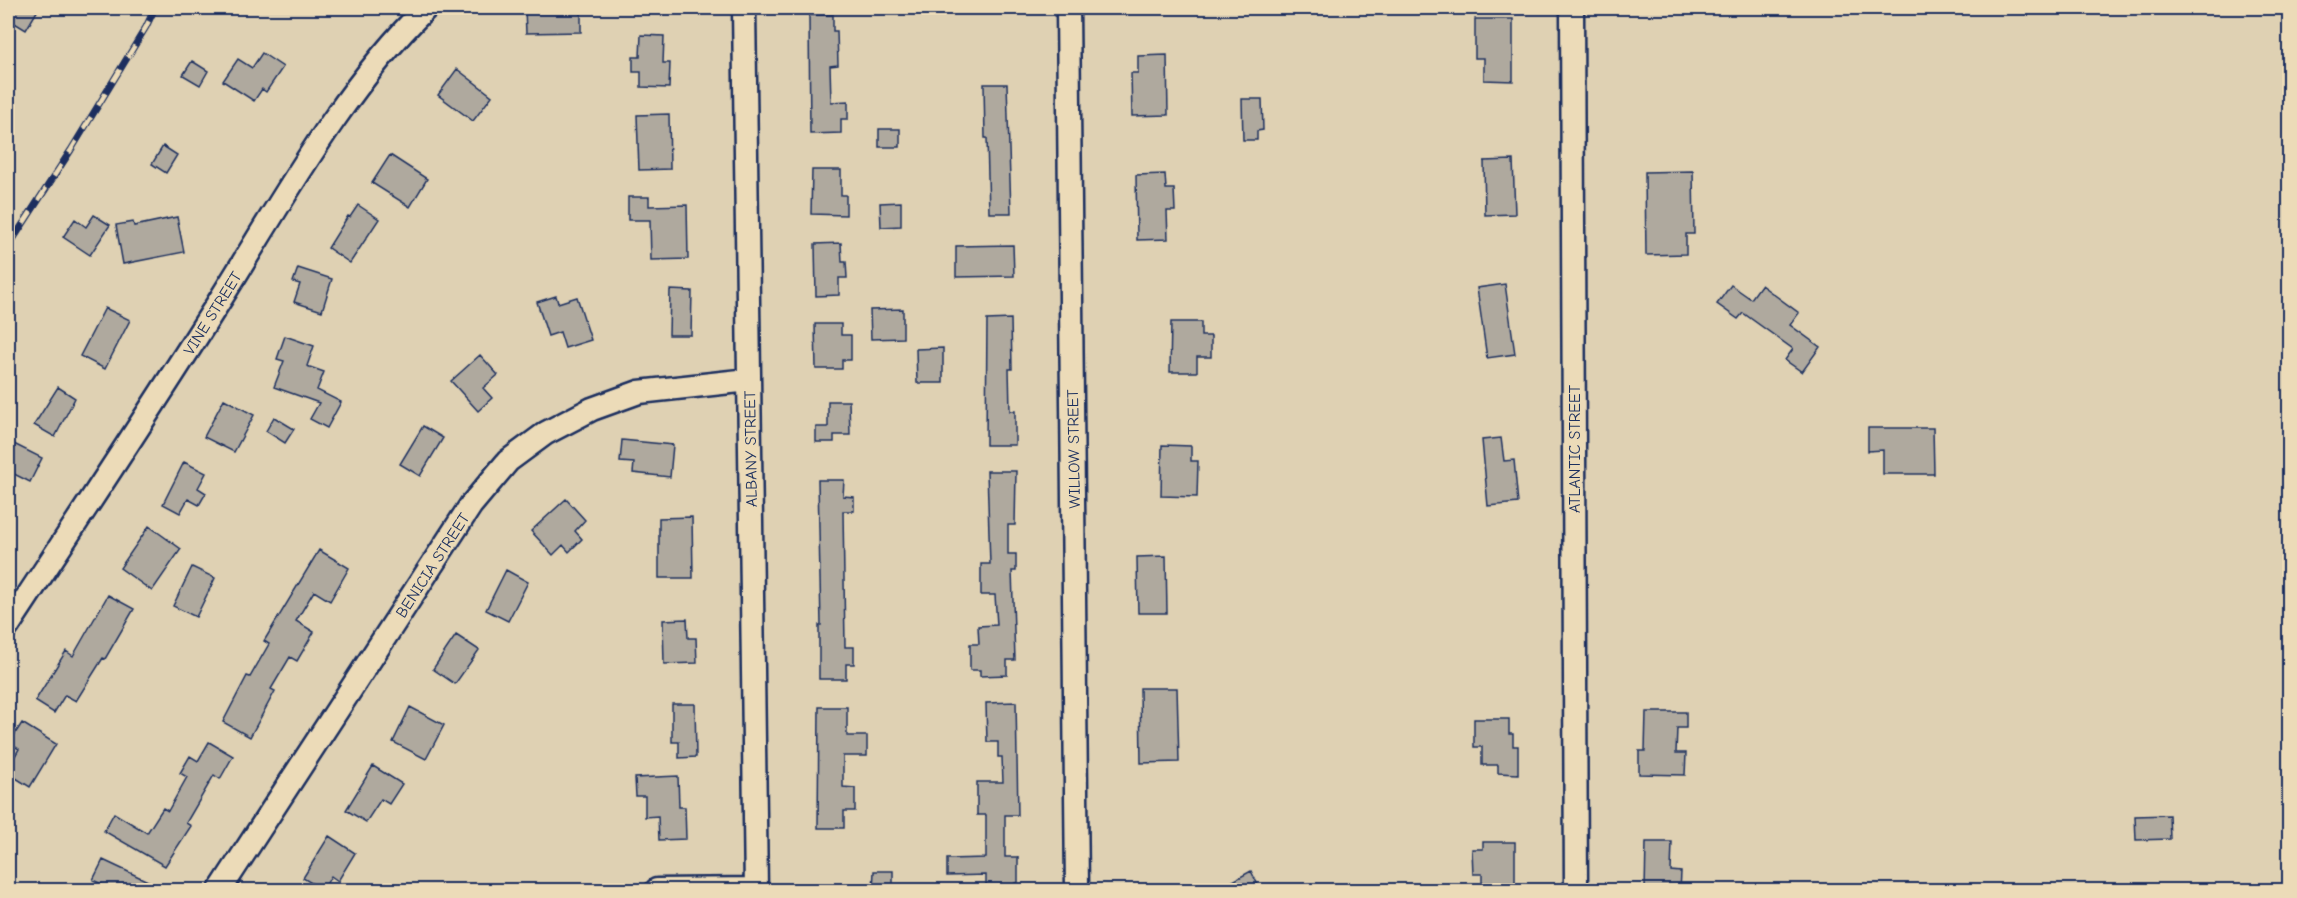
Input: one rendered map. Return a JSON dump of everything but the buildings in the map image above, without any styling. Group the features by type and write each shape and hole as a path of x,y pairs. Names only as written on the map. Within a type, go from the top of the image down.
{"street":[{"name":"VINE STREET","path":"8,626 191,347 354,91 401,32 426,8"},
{"name":"ALBANY STREET","path":"744,8 756,890"},
{"name":"WILLOW STREET","path":"1068,8 1077,891"},
{"name":"ATLANTIC STREET","path":"1572,8 1576,891"},
{"name":"BENICIA STREET","path":"220,891 471,505 508,461 555,428 592,409 639,392 749,380"},
{"path":"657,891 756,890"}],"railway":[{"path":"8,247 71,150 146,27 155,8"}]}
